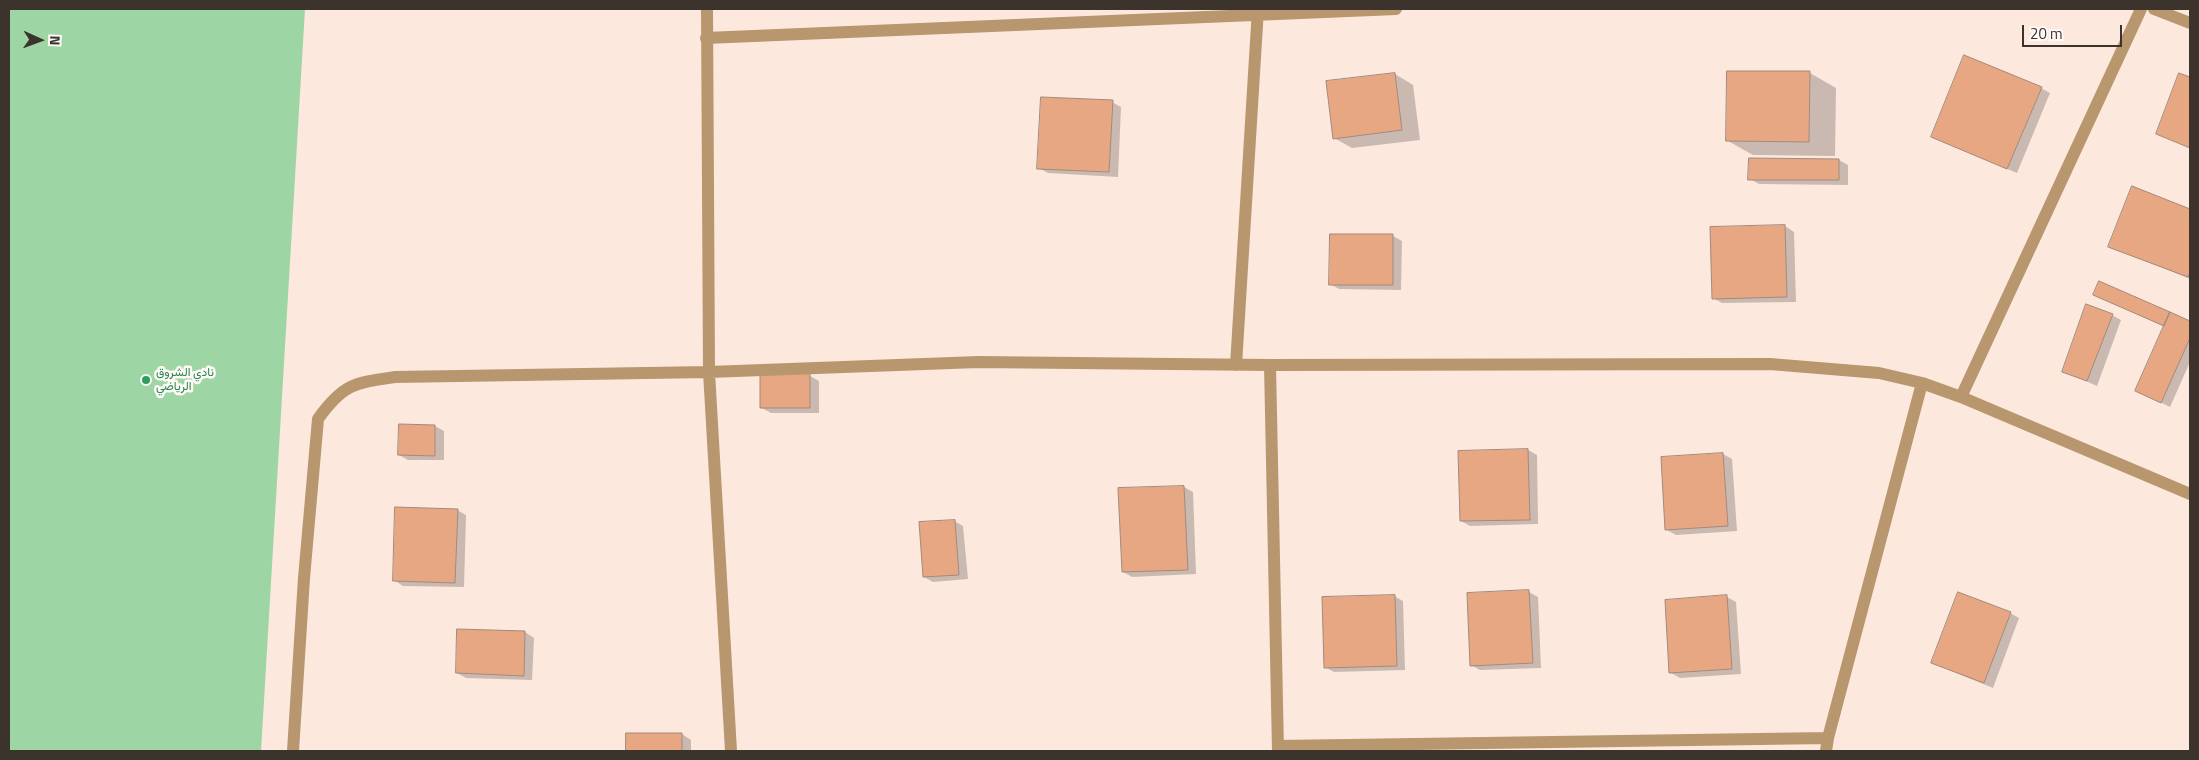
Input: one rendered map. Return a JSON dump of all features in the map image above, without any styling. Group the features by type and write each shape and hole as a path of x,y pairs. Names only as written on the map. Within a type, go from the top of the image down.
{"street":[{"path":"708,9 706,38 709,372 731,751"},
{"path":"706,38 1257,12 1396,9"},
{"path":"1961,396 2141,9"},
{"path":"2154,9 2190,23"},
{"path":"1236,364 1257,12"},
{"path":"293,751 304,578 318,419 333,398 350,386 369,380 395,377 709,372 978,362 1270,365 1770,364 1879,373 1922,383 1961,396 2190,494"},
{"path":"1270,365 1278,749 1827,745 1922,383"}],"green space":[{"name":"نادي الشروق الرياضي","path":"9,9 305,9 261,751 9,751"}],"building":[{"path":"1964,55 2042,87 2007,169 1931,137"},
{"path":"1727,71 1810,71 1809,142 1726,141"},
{"path":"1395,73 1402,130 1333,139 1326,81"},
{"path":"2179,73 2190,77 2190,148 2156,134"},
{"path":"1041,97 1113,100 1109,172 1037,169"},
{"path":"1749,158 1839,159 1839,180 1748,180"},
{"path":"2132,186 2190,209 2190,272 2188,277 2108,247"},
{"path":"1785,225 1787,297 1712,299 1710,227"},
{"path":"1330,234 1393,234 1393,285 1329,285"},
{"path":"2099,281 2170,312 2164,326 2093,295"},
{"path":"2086,304 2113,314 2087,381 2062,372"},
{"path":"2170,312 2190,321 2190,338 2161,403 2135,391"},
{"path":"810,374 810,408 760,408 760,375"},
{"path":"399,424 435,425 435,456 398,455"},
{"path":"1528,449 1530,520 1460,521 1458,451"},
{"path":"1723,453 1728,526 1665,530 1661,457"},
{"path":"1184,486 1188,570 1122,572 1118,488"},
{"path":"395,507 458,509 455,583 393,581"},
{"path":"955,520 959,575 923,577 919,522"},
{"path":"1529,590 1533,663 1470,666 1467,593"},
{"path":"1958,592 2011,612 1984,683 1931,663"},
{"path":"1395,595 1397,666 1324,668 1322,597"},
{"path":"1727,595 1732,669 1669,673 1665,600"},
{"path":"457,629 525,631 524,676 456,673"},
{"path":"626,733 682,733 682,751 626,751"}],"place":[{"name":"نادي الشروق الرياضي","path":"146,380"}]}
